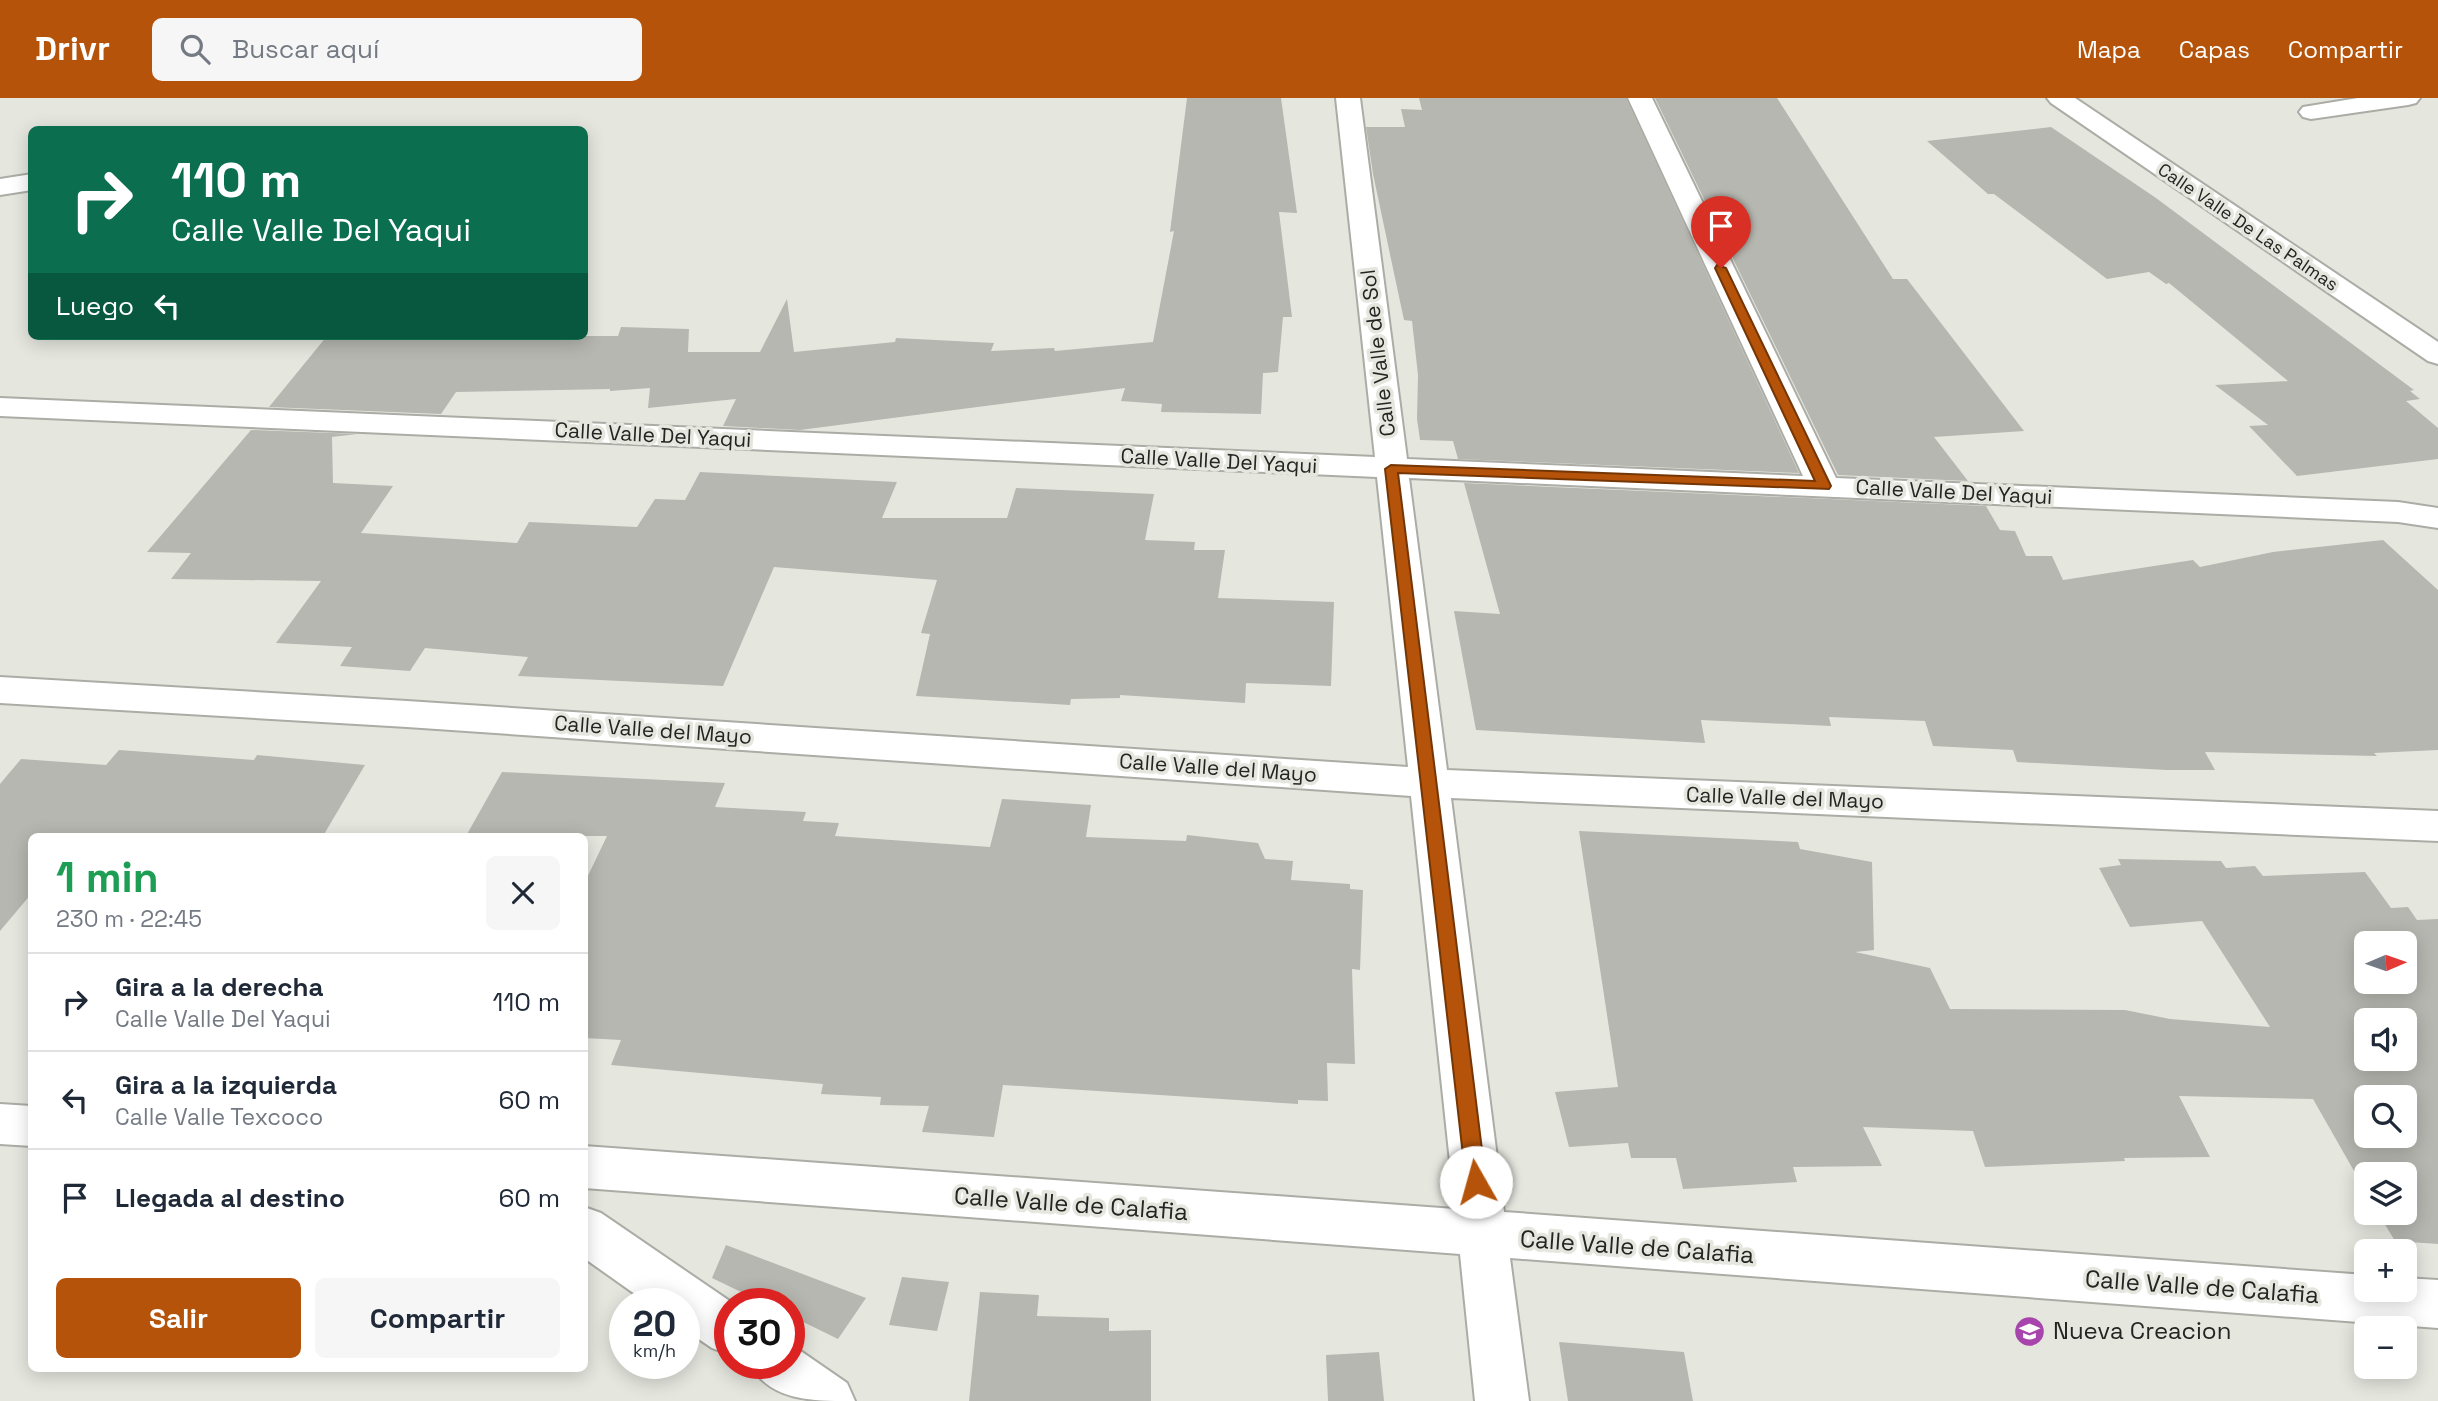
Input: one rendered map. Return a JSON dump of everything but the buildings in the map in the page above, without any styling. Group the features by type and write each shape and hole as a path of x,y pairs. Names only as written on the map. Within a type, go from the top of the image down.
{"street":[{"name":"Calle Valle de Sol","path":"1348,98 1502,1401"},
{"path":"1640,98 1824,486"},
{"name":"Calle Valle De Las Palmas","path":"2059,98 2438,355"},
{"path":"2311,112 2408,98"},
{"path":"0,187 28,183"},
{"name":"Calle Valle Del Yaqui","path":"0,407 2398,512 2438,518"},
{"name":"Calle Valle del Mayo","path":"0,690 407,713 1429,783 2438,826"},
{"path":"0,1124 28,1126"},
{"name":"Calle Valle de Calafia","path":"588,1167 1482,1236 2438,1304"},
{"path":"588,1231 714,1320"},
{"path":"797,1379 828,1401"}],"place":[{"name":"Nueva Creacion","path":"2030,1331"}],"route":[{"path":"1476,1182 1391,469 1824,486 1721,268"}]}
